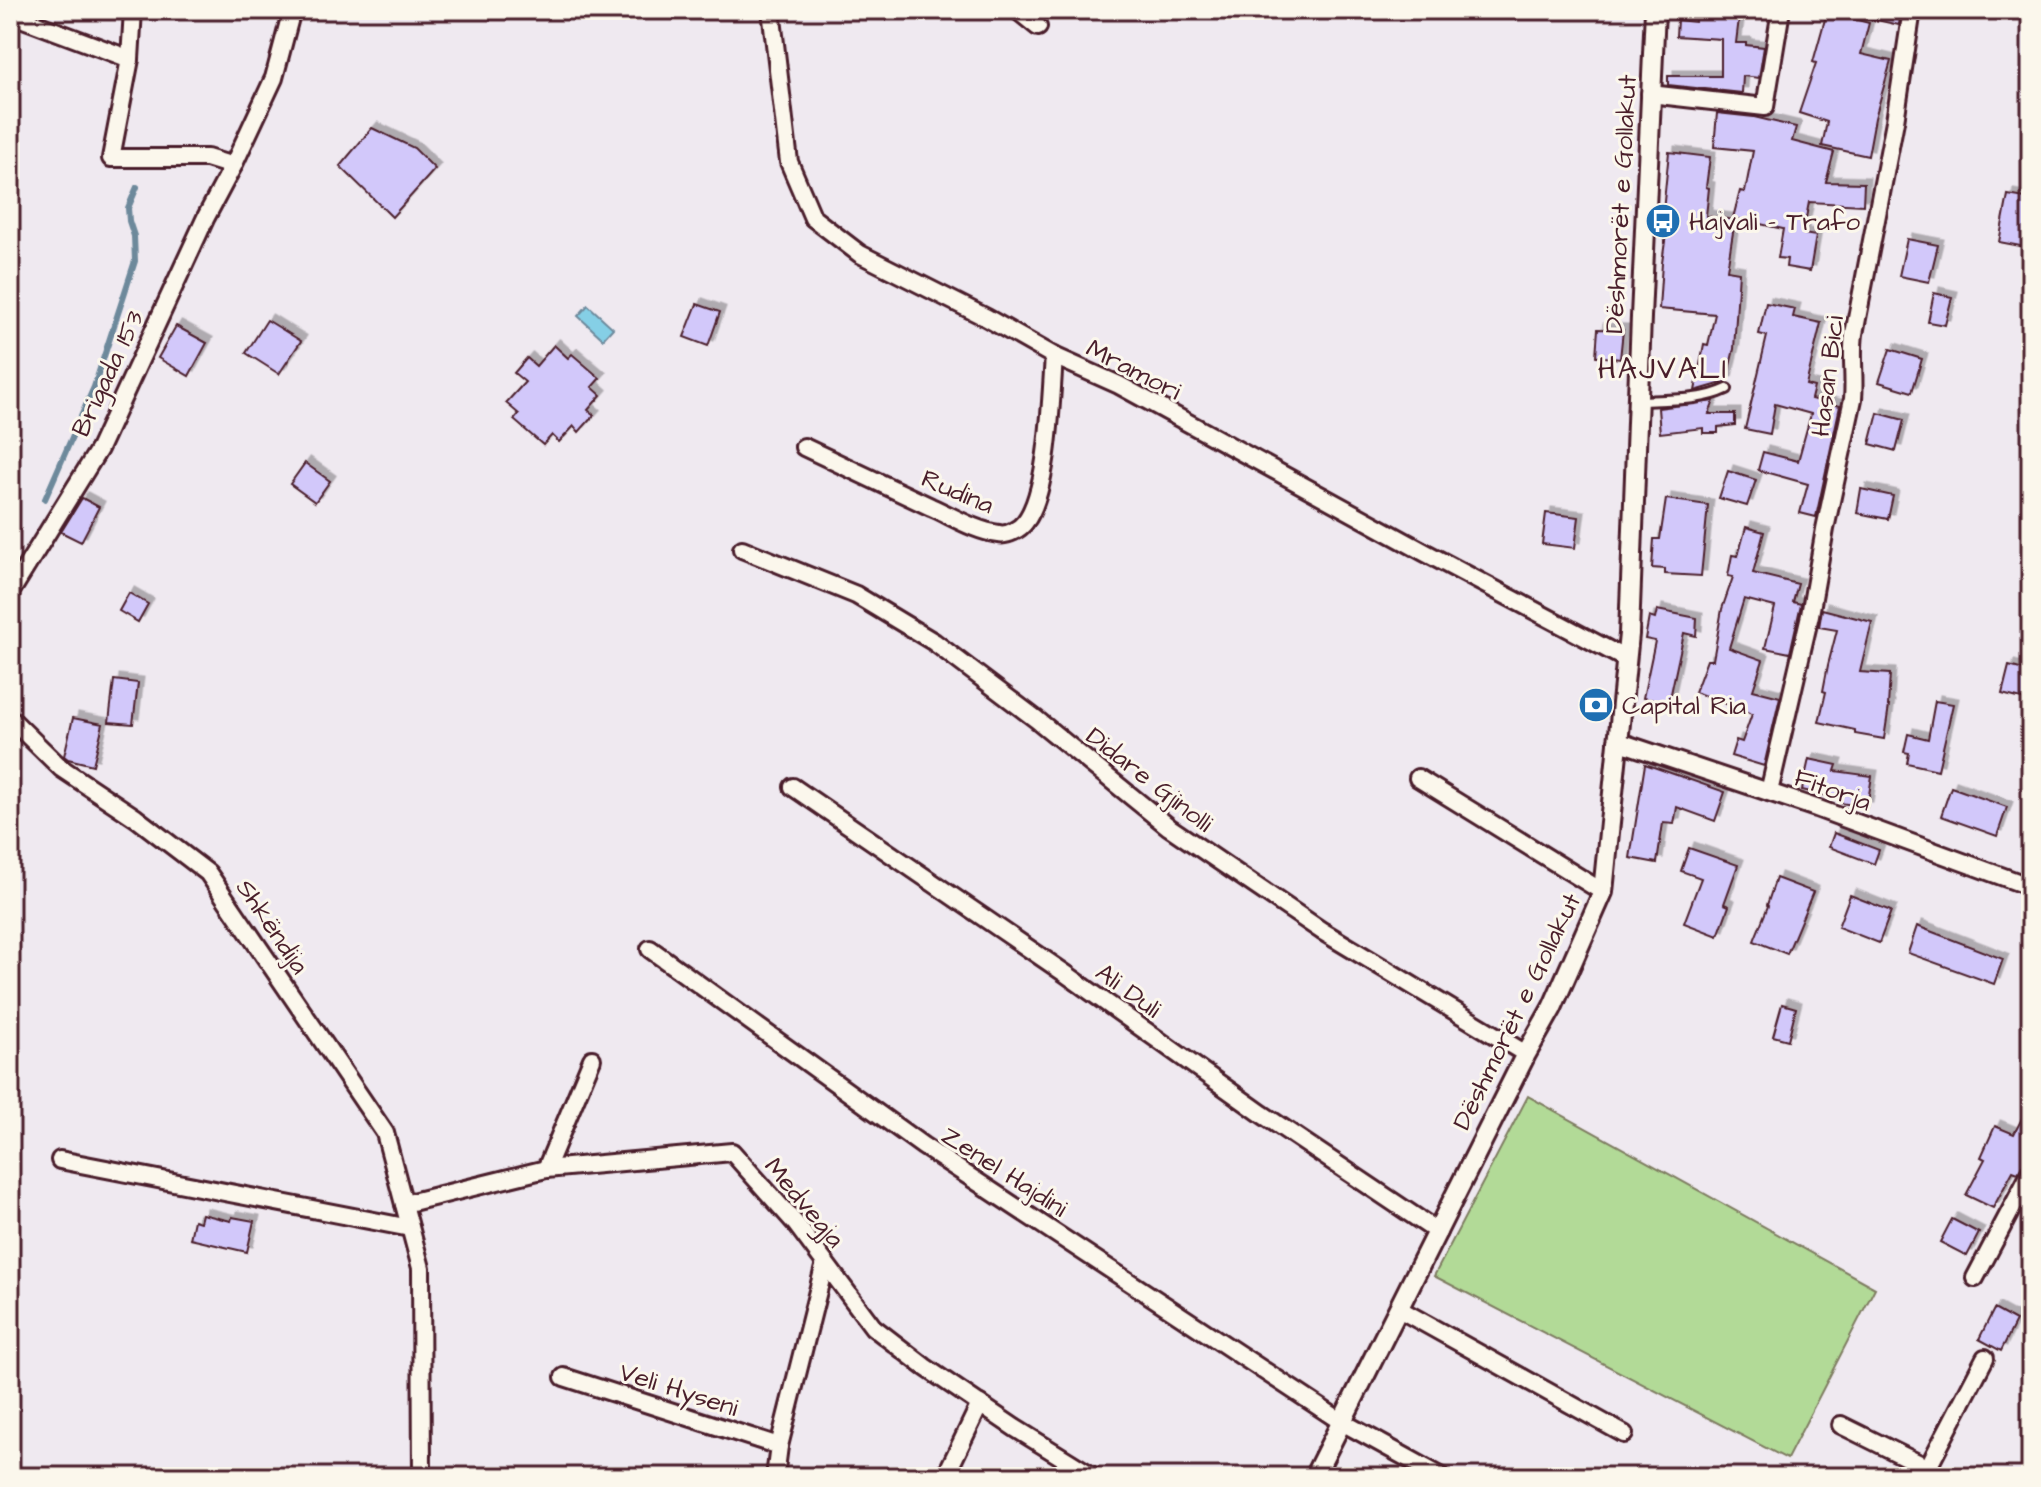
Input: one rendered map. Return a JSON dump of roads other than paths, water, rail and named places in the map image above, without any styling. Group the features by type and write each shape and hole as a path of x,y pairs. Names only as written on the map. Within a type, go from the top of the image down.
{"street":[{"path":"133,10 130,59 111,158 207,158 233,166"},
{"name":"Brigada 153","path":"10,593 99,449 274,78 292,10"},
{"name":"Mramori","path":"771,10 789,162 813,218 860,254 987,318 1054,356 1133,393 1626,659"},
{"path":"1017,10 1038,27"},
{"name":"Dëshmorët e Gollakut","path":"1314,1477 1552,1008 1603,892 1629,634 1655,10"},
{"path":"1650,94 1765,107 1781,10"},
{"name":"Hasan Bici","path":"1769,792 1810,615 1853,399 1854,334 1895,121 1912,10"},
{"path":"10,14 130,59"},
{"name":"Rudina","path":"804,447 970,525 1002,535 1013,531 1024,524 1035,506 1042,478 1054,356"},
{"name":"Didare Gjinolli","path":"742,549 856,595 934,642 1036,719 1169,827 1322,931 1526,1054"},
{"name":"Shkëndija","path":"10,718 61,768 136,818 208,873 385,1133 421,1268 422,1477"},
{"name":"Fitorja","path":"1617,741 1769,792 2031,887"},
{"path":"1418,778 1603,892"},
{"name":"Ali Duli","path":"793,787 1066,974 1262,1114 1438,1232"},
{"name":"Zenel Hajdini","path":"650,949 923,1146 1342,1422"},
{"path":"546,1169 592,1059"},
{"name":"Medvegja","path":"404,1204 546,1169 732,1152 796,1224 873,1327 925,1367 1094,1477"},
{"path":"60,1160 410,1228"},
{"path":"1975,1278 2031,1172"},
{"path":"775,1477 779,1446 825,1263"},
{"path":"1399,1309 1624,1434"},
{"path":"1841,1425 1925,1473 1985,1358"},
{"name":"Veli Hyseni","path":"564,1377 779,1446"},
{"path":"945,1477 980,1404"},
{"path":"1342,1422 1442,1477"}],"lane":[{"path":"1638,401 1697,398 1727,389"}],"water":[{"path":"588,305 613,328 603,339 578,316"}],"waterway":[{"path":"45,499 94,387 135,261 128,208 137,187"},
{"path":"10,622 12,616"}],"place":[{"name":"Hajvali - Trafo","path":"1663,221"},
{"name":"Capital Ria","path":"1596,705"}],"district":[{"name":"HAJVALI","path":"1663,368"}]}
